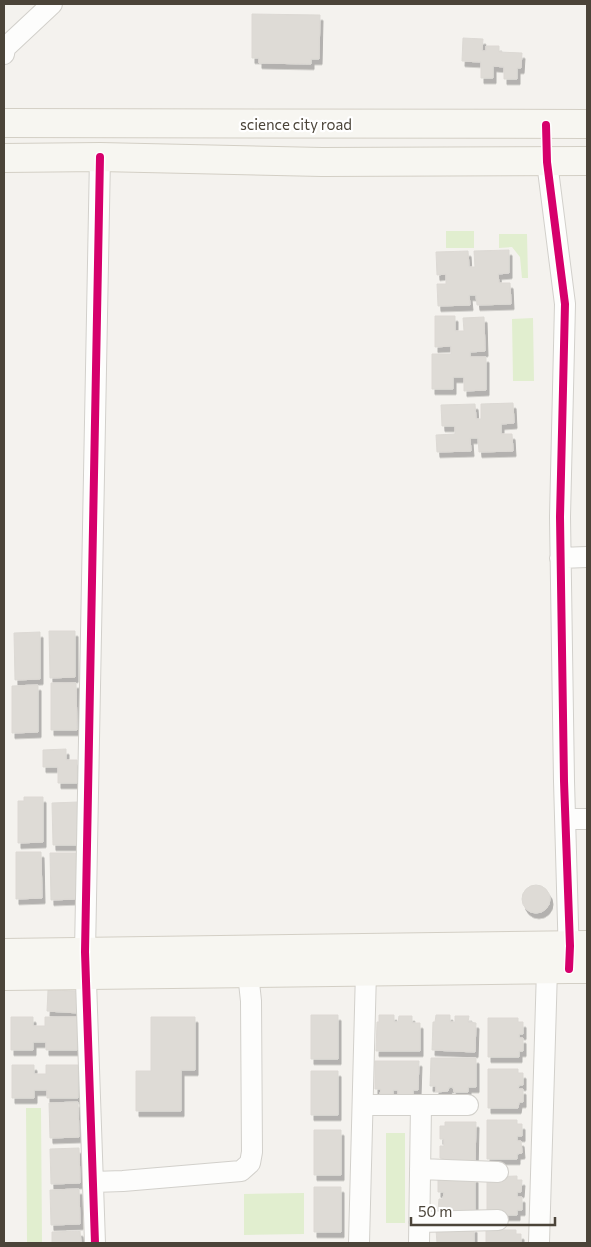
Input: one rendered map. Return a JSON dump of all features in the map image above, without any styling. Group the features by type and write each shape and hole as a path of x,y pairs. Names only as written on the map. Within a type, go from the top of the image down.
{"main road":[{"name":"science city road","path":"5,118 587,124"},
{"path":"546,125 547,162"},
{"path":"4,158 100,157 322,162 587,161"},
{"path":"4,953 85,964 248,973 366,971 572,960"},
{"path":"4,976 85,964 572,960"}],"street":[{"path":"4,50 52,4"},
{"path":"95,1243 85,964 100,157"},
{"path":"539,1243 572,960 566,819 560,558 565,304 547,162"},
{"path":"560,558 587,557"},
{"path":"566,819 587,819"},
{"path":"359,1243 366,971"},
{"path":"93,1182 241,1171 250,1163 252,1152 252,1011 248,973"},
{"path":"363,1105 468,1105"},
{"path":"418,1243 421,1105"},
{"path":"420,1169 498,1172"},
{"path":"419,1222 498,1220"}],"green space":[{"path":"446,231 474,231 474,248 446,248"},
{"path":"499,234 527,234 528,278 522,278 520,257 512,247 499,248"},
{"path":"533,318 534,381 513,381 512,319"},
{"path":"26,1108 41,1108 42,1243 27,1243"},
{"path":"386,1133 405,1133 405,1223 386,1223"},
{"path":"304,1193 304,1234 244,1235 244,1194"}],"building":[{"path":"252,14 320,15 319,59 311,59 311,64 259,63 259,58 252,58"},
{"path":"463,38 483,39 482,51 486,51 486,46 499,46 499,52 522,53 521,68 517,68 517,79 504,79 504,67 493,66 493,78 481,78 481,62 462,61"},
{"path":"509,250 509,273 498,274 499,283 510,283 511,304 477,305 476,295 469,295 470,305 438,306 437,284 446,284 446,274 437,275 436,252 468,251 469,267 475,267 474,251"},
{"path":"435,316 455,316 455,331 464,331 463,318 484,317 485,351 470,352 470,357 486,357 486,390 464,391 464,377 453,377 453,389 432,389 432,354 451,354 451,346 435,347"},
{"path":"513,403 514,423 501,424 501,434 512,434 513,451 479,452 478,438 470,438 471,451 437,452 436,435 455,434 455,426 442,426 441,405 475,404 476,419 481,419 481,404"},
{"path":"49,631 75,631 75,677 50,678"},
{"path":"40,632 40,679 15,680 14,633"},
{"path":"51,683 76,683 77,730 51,730"},
{"path":"38,685 38,732 12,733 12,686"},
{"path":"66,749 66,760 77,760 77,783 58,783 58,767 43,767 43,750"},
{"path":"24,797 43,797 43,842 18,843 18,801 24,801"},
{"path":"78,802 78,845 53,845 52,803"},
{"path":"16,852 41,852 42,898 16,899"},
{"path":"50,853 76,853 76,899 51,900"},
{"path":"536,885 546,889 550,899 546,909 536,913 526,909 522,899 526,889"},
{"path":"48,990 79,991 79,1013 47,1011"},
{"path":"311,1015 338,1015 338,1059 311,1059"},
{"path":"379,1015 394,1015 394,1022 398,1022 399,1016 412,1016 412,1023 420,1023 420,1051 376,1051"},
{"path":"436,1015 450,1015 450,1022 455,1022 455,1016 469,1016 468,1022 476,1023 475,1052 432,1050 433,1022 435,1022"},
{"path":"11,1017 33,1017 33,1026 45,1026 45,1017 77,1017 77,1050 46,1050 46,1042 33,1042 33,1050 11,1050"},
{"path":"151,1017 195,1017 195,1070 181,1070 181,1111 136,1111 136,1071 151,1071"},
{"path":"488,1018 518,1018 518,1022 523,1022 523,1034 519,1034 519,1038 523,1038 523,1051 519,1051 519,1057 488,1057"},
{"path":"431,1058 476,1058 476,1087 468,1087 468,1092 454,1092 453,1087 449,1087 448,1091 436,1092 436,1086 430,1086"},
{"path":"375,1061 419,1061 418,1090 413,1090 413,1095 398,1095 398,1090 393,1090 393,1094 380,1094 381,1089 375,1089"},
{"path":"12,1065 34,1065 34,1074 46,1074 46,1065 78,1065 78,1098 47,1098 47,1090 34,1090 34,1098 12,1098"},
{"path":"488,1069 518,1069 518,1073 523,1073 523,1085 519,1085 518,1089 523,1089 523,1102 519,1102 518,1108 488,1108"},
{"path":"311,1071 338,1071 338,1115 311,1115"},
{"path":"78,1102 79,1137 50,1138 49,1103"},
{"path":"487,1120 517,1120 517,1124 522,1124 522,1136 517,1136 517,1141 521,1141 522,1153 517,1154 517,1159 487,1159"},
{"path":"445,1122 476,1122 475,1164 444,1164 444,1159 440,1158 440,1146 444,1146 444,1139 440,1139 440,1126 445,1126"},
{"path":"314,1130 341,1130 341,1175 314,1175"},
{"path":"79,1148 80,1183 51,1184 50,1149"},
{"path":"517,1176 517,1180 522,1180 521,1192 517,1192 517,1197 522,1197 522,1210 517,1210 517,1215 487,1215 487,1177"},
{"path":"475,1177 475,1217 438,1211 439,1199 443,1199 444,1192 438,1192 438,1179"},
{"path":"314,1187 341,1187 341,1232 314,1232"},
{"path":"79,1189 80,1224 51,1225 50,1190"},
{"path":"474,1227 474,1243 437,1243 436,1230"},
{"path":"486,1230 516,1230 516,1234 521,1234 521,1243 486,1243"},
{"path":"80,1231 81,1243 52,1243 52,1232"}],"cycle path":[{"path":"546,125 547,162 565,304 560,517 569,969"},
{"path":"95,1243 85,952 100,157"}]}
